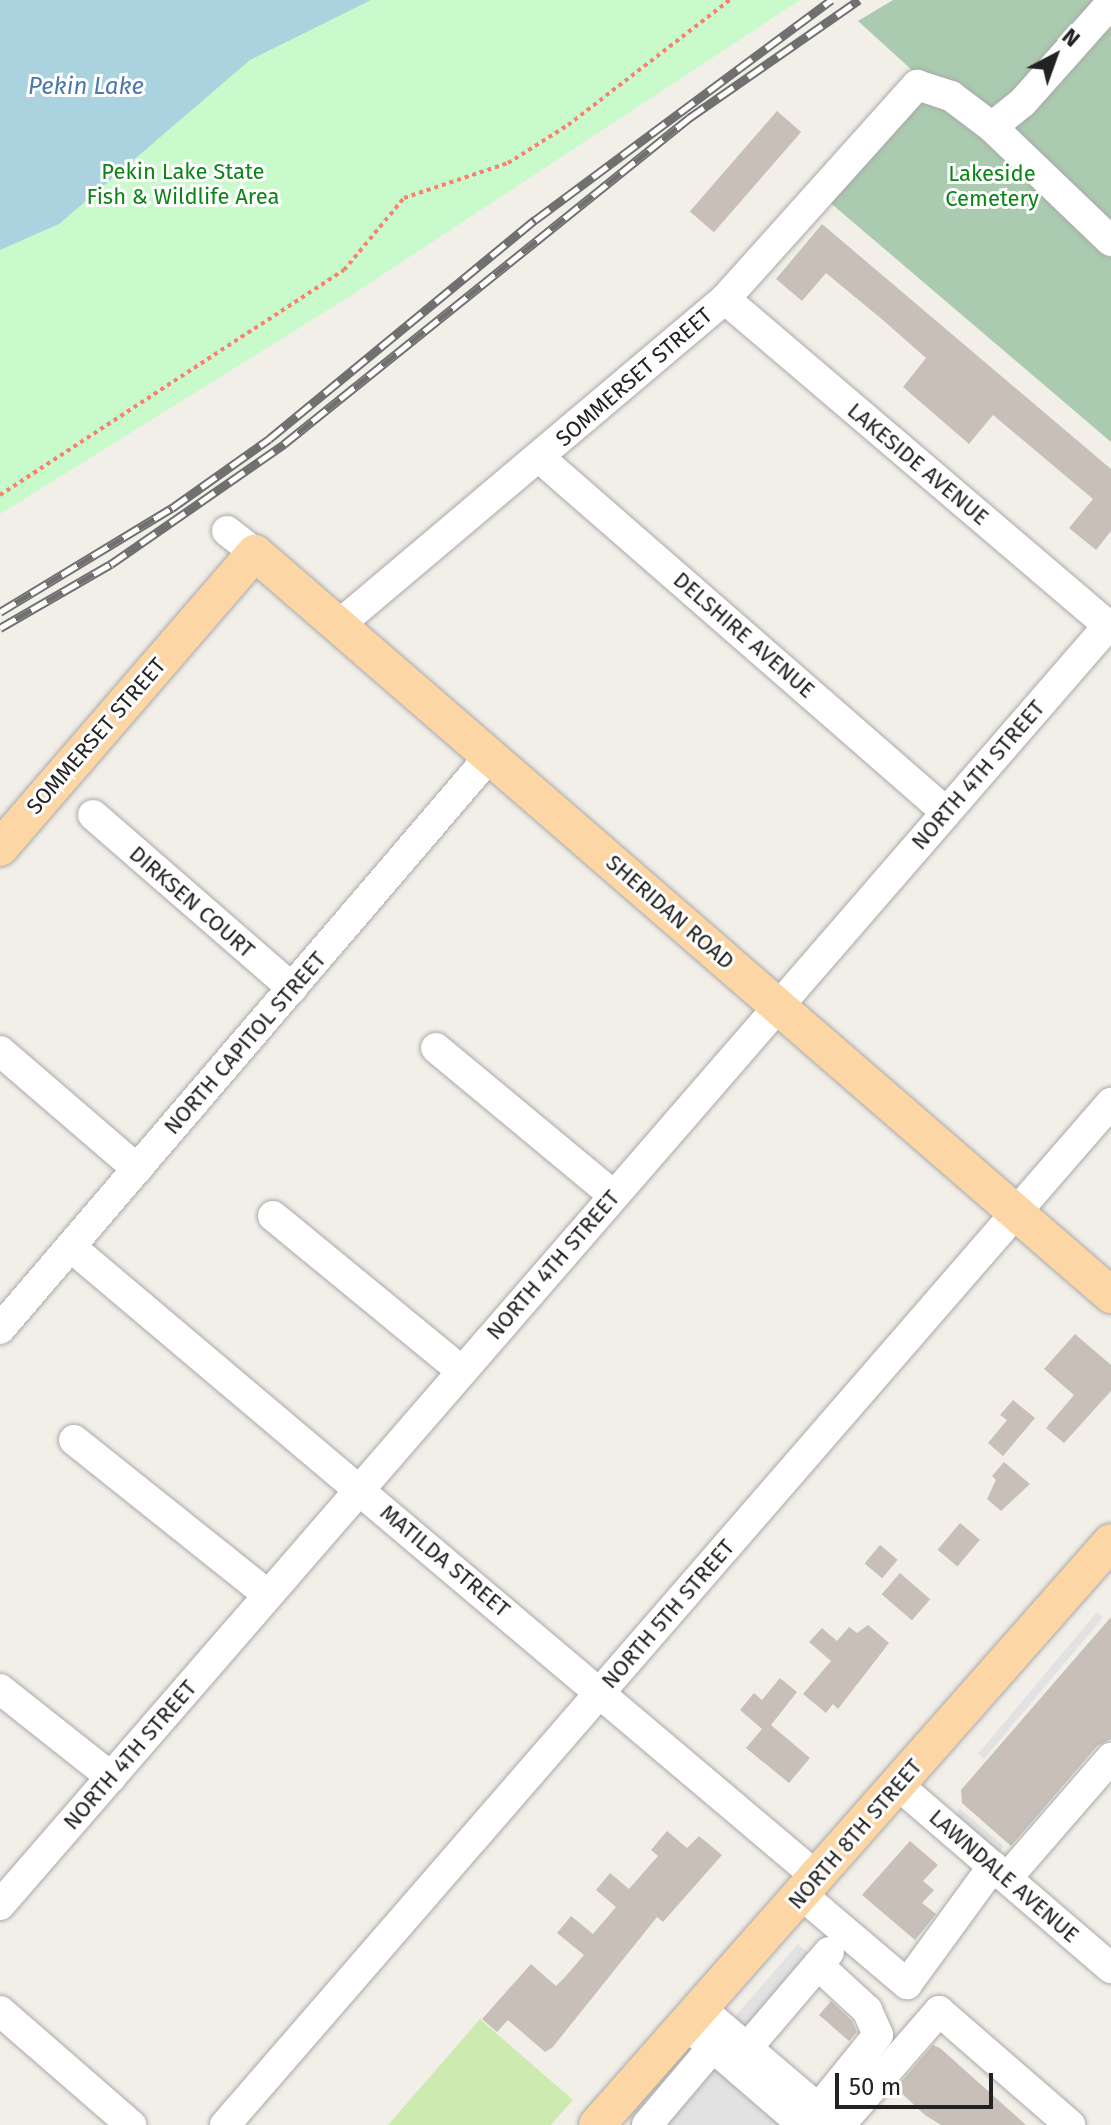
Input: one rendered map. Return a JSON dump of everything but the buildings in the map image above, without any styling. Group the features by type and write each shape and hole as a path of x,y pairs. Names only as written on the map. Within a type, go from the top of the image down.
{"main road":[{"name":"SHERIDAN ROAD","path":"255,553 1111,1295"},
{"name":"SOMMERSET STREET","path":"0,848 255,553"},
{"path":"0,819 63,776"},
{"name":"NORTH 8TH STREET","path":"597,2125 701,2027 809,1886 1111,1542"}],"street":[{"path":"1111,3 1022,103 992,127 1111,241"},
{"name":"SOMMERSET STREET","path":"340,624 541,459 725,299 899,100 917,85 951,96 992,127"},
{"name":"LAKESIDE AVENUE","path":"725,299 1110,627"},
{"name":"DELSHIRE AVENUE","path":"541,459 946,812"},
{"name":"SHERIDAN ROAD","path":"227,531 255,553"},
{"name":"NORTH 4TH STREET","path":"0,1905 778,1005 1110,627"},
{"name":"NORTH CAPITOL STREET","path":"0,1329 489,757"},
{"name":"DIRKSEN COURT","path":"93,815 292,988"},
{"path":"436,1048 613,1195"},
{"path":"0,1051 137,1169"},
{"name":"NORTH 5TH STREET","path":"225,2125 1111,1103"},
{"path":"273,1216 462,1371"},
{"name":"MATILDA STREET","path":"71,1247 600,1692 809,1886 846,1932 907,1984 1000,1872"},
{"path":"74,1440 268,1595"},
{"path":"0,1689 111,1777"},
{"path":"1000,1872 1111,1758"},
{"name":"LAWNDALE AVENUE","path":"898,1785 1111,1968"},
{"path":"747,2048 846,1932"},
{"path":"818,1965 867,2010 878,2035 835,2121"},
{"path":"0,2011 131,2125"},
{"path":"835,2121 939,2011 1070,2125"},
{"path":"701,2027 747,2048 835,2121"},
{"path":"654,2120 701,2027"},
{"path":"701,2027 835,2121"}],"path":[{"path":"0,495 344,270 404,198 508,163 568,125 730,0"}],"green space":[{"name":"Pekin Lake State Fish & Wildlife Area","path":"0,0 800,0 344,300 0,514"},
{"name":"Lakeside Cemetery","path":"893,0 1111,0 1111,442 827,200 924,81 858,21"},
{"path":"480,2019 573,2100 551,2125 388,2125"}],"shaded area":[{"path":"1097,1612 1103,1617 984,1759 978,1754"},
{"path":"959,1808 1003,1845 1000,1858 956,1819"},
{"path":"798,1944 817,1960 750,2038 823,2125 641,2125"}],"water":[{"name":"Pekin Lake","path":"0,0 371,0 250,60 59,224 0,250"}],"railway":[{"path":"0,612 172,508 269,439 535,220 831,0"},
{"path":"0,628 111,564 284,444 689,118 859,0"}]}
